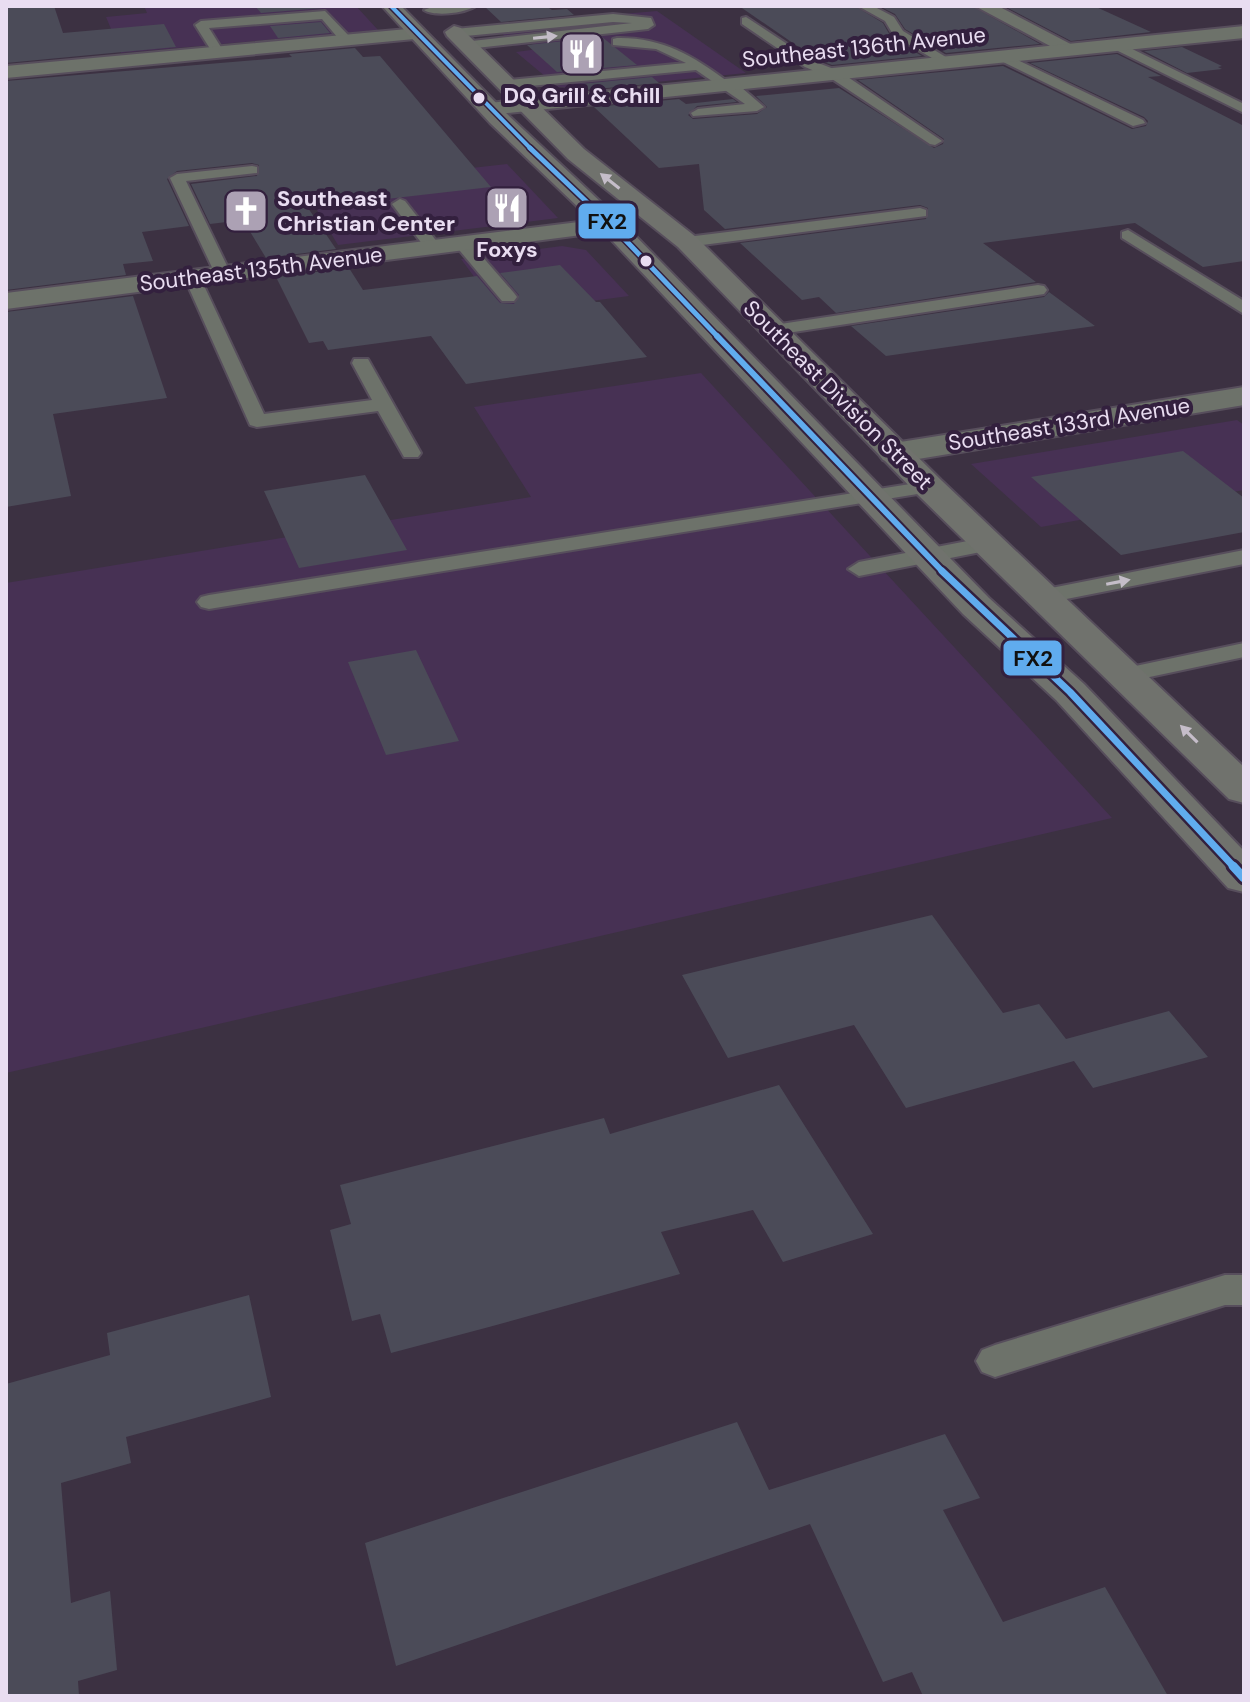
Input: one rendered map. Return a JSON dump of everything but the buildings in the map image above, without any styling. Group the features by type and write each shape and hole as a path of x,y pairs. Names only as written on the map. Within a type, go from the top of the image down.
{"main road":[{"name":"Southeast Division Street","path":"391,6 418,34 499,97 528,105 576,154 687,242 894,453 1244,790"},
{"name":"Southeast Division Street","path":"428,8 467,45 499,97 611,225 976,606 1070,692 1244,878"},
{"path":"611,225 637,226 687,242"}],"street":[{"path":"984,6 1072,50"},
{"name":"Southeast 136th Avenue","path":"499,97 528,105 1244,32"},
{"path":"6,72 418,34"},
{"name":"Southeast 135th Avenue","path":"6,301 611,225"},
{"name":"Southeast 133rd Avenue","path":"894,453 1242,398"}],"lane":[{"path":"428,8 470,6"},
{"path":"864,6 890,19 898,33 948,62"},
{"path":"613,18 636,18 647,21 648,25 467,45 613,18"},
{"path":"746,21 809,64 834,74 935,141"},
{"path":"218,52 206,34 332,23 347,41"},
{"path":"467,45 646,42 667,48 699,66 757,107 698,113"},
{"path":"1116,45 1244,109"},
{"path":"1003,57 1138,123"},
{"path":"499,97 699,66"},
{"path":"223,274 177,178 252,170"},
{"path":"400,204 432,246"},
{"path":"687,242 920,213"},
{"path":"1128,235 1244,309"},
{"path":"461,242 508,297"},
{"path":"192,277 257,421 384,404"},
{"path":"774,330 1038,290"},
{"path":"361,363 411,453"},
{"path":"209,602 929,487"},
{"path":"859,569 988,544"},
{"path":"1041,597 1244,557"},
{"path":"1126,675 1244,650"},
{"path":"995,1361 1225,1290 1244,1290"}],"shaded area":[{"path":"144,6 356,6 378,30 121,53 106,17 147,13"},
{"path":"657,11 746,73 586,89 558,87 516,52 538,49 532,44 515,46 493,25"},
{"path":"507,164 558,218 338,245 303,187"},
{"path":"562,246 586,250 629,296 501,313 461,259"},
{"path":"701,373 1112,818 6,1073 6,583 531,497 474,407"},
{"path":"1237,420 1244,425 1244,490 1041,527 971,464"}],"transit line":[{"name":"FX2","path":"391,6 498,118 611,225 976,606 1070,692 1244,878"}],"place":[{"name":"DQ Grill & Chill","path":"582,54"},
{"name":"Foxys","path":"507,208"},
{"name":"Southeast Christian Center","path":"246,211"}]}
